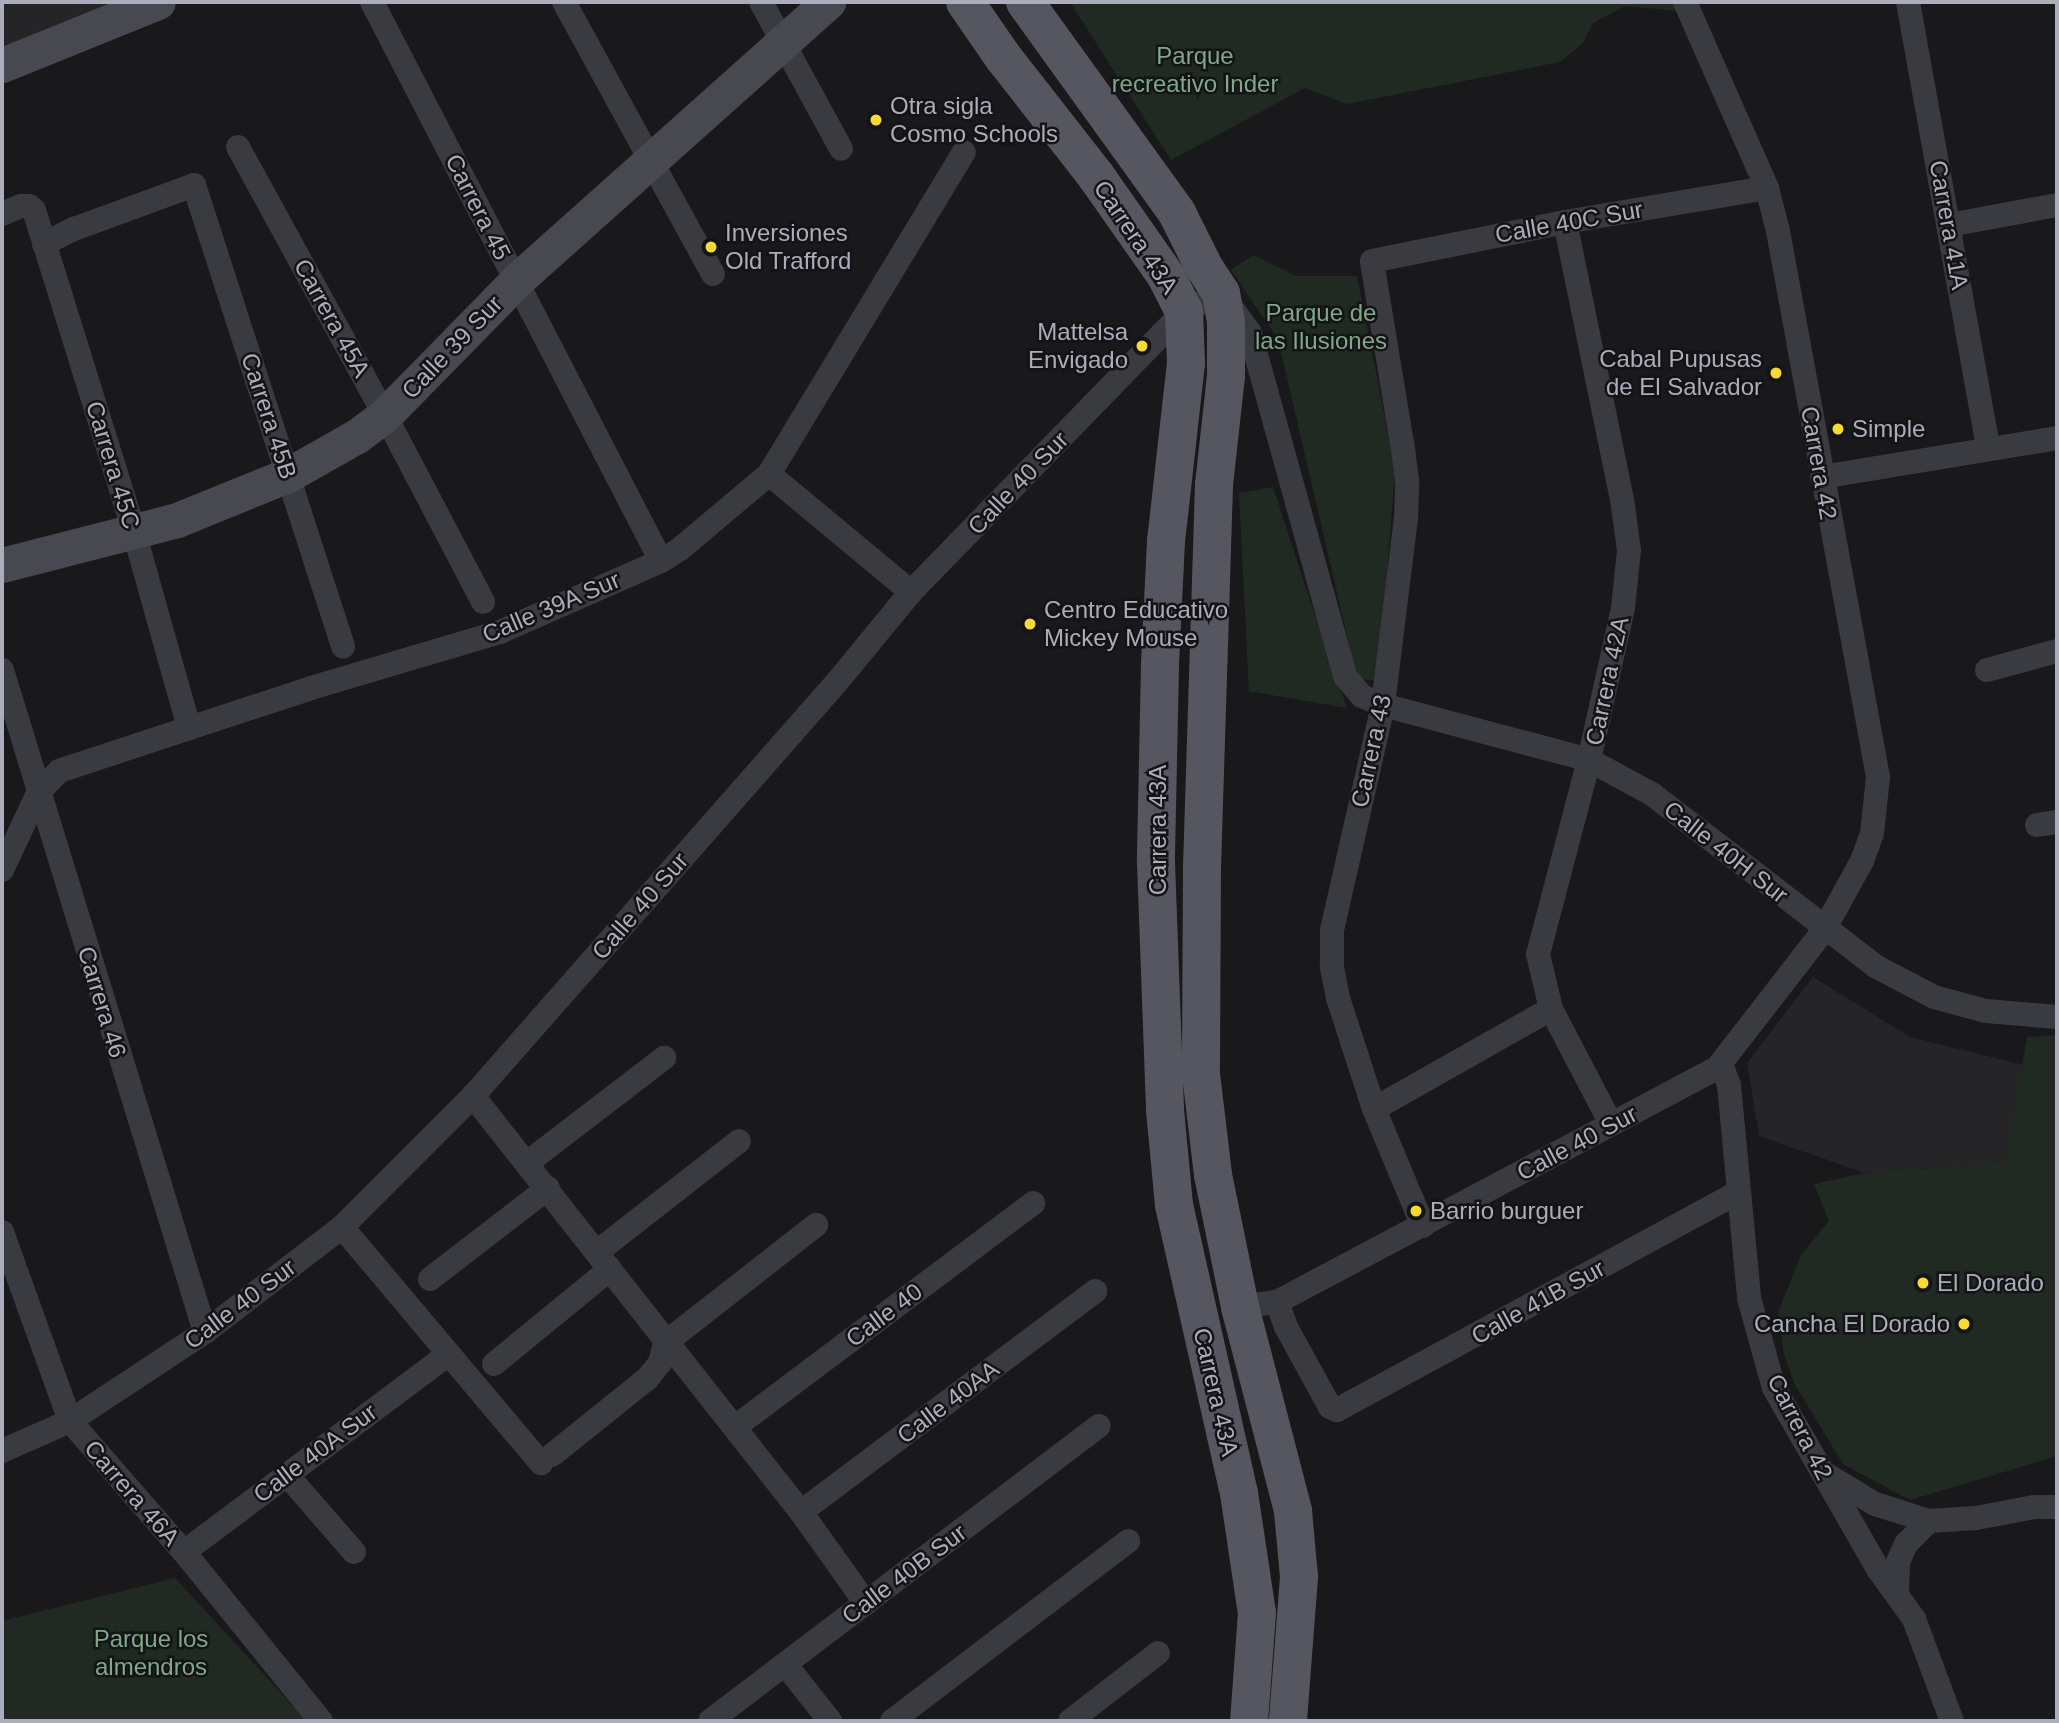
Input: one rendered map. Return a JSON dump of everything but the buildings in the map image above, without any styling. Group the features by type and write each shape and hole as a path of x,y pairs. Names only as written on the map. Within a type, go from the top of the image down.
{"main road":[{"name":"Carrera 43A","path":"965,2 1003,57 1097,176 1166,276 1184,311 1186,363 1166,541 1160,664 1156,863 1165,1110 1174,1205 1240,1493 1257,1613 1249,1721"},
{"name":"Carrera 43A","path":"1025,2 1177,213 1204,267 1221,293 1226,322 1226,376 1220,412 1213,512 1202,869 1201,1074 1213,1175 1259,1304 1293,1511 1299,1577 1288,1721"}],"street":[{"path":"2,65 158,2"},
{"name":"Carrera 45","path":"372,2 661,561"},
{"path":"564,2 713,274"},
{"path":"761,2 841,149"},
{"name":"Calle 39 Sur","path":"2,565 177,520 288,475 357,436 385,415 516,281 828,2"},
{"name":"Carrera 42","path":"1685,2 1767,188 1778,231 1878,777 1872,834 1857,873 1825,930"},
{"name":"Carrera 41A","path":"1908,2 1988,448"},
{"name":"Carrera 45A","path":"238,147 385,415 483,602"},
{"name":"Calle 39A Sur","path":"2,870 37,793 59,771 189,727 500,632 661,561 680,549 769,474 964,152"},
{"name":"Carrera 45B","path":"44,244 194,185 343,647"},
{"name":"Calle 40C Sur","path":"1371,261 1564,222 1767,188"},
{"path":"1949,225 2057,205"},
{"name":"Carrera 45C","path":"2,214 29,206 34,210 134,532 189,727"},
{"name":"Carrera 42A","path":"1564,222 1622,499 1629,550 1623,608 1589,760 1538,954 1551,1009 1611,1125"},
{"name":"Carrera 43","path":"1371,261 1395,389 1406,481 1406,519 1383,705 1332,930 1332,966 1338,998 1374,1109 1423,1226"},
{"name":"Calle 40 Sur","path":"2,1451 70,1421 205,1332 342,1227 473,1096 837,682 911,592 1184,311 1221,293"},
{"name":"Carrera 43A","path":"1221,293 1250,333 1345,676 1362,696 1383,705"},
{"path":"1822,477 2057,438"},
{"path":"769,474 911,592"},
{"path":"1987,670 2057,651"},
{"name":"Carrera 46","path":"2,670 37,793 205,1332"},
{"name":"Calle 40H Sur","path":"1383,705 1589,760 1652,794 1875,966 1934,997 1986,1011 2057,1017"},
{"name":"Calle 40 Sur","path":"1259,1304 1423,1226 1717,1068 1825,930"},
{"path":"1374,1109 1551,1009"},
{"path":"527,1163 664,1058"},
{"name":"Carrera 42","path":"1717,1068 1724,1072 1729,1085 1749,1298 1774,1388 1878,1569 1914,1619 1952,1721"},
{"path":"473,1096 604,1260 665,1343 801,1512 866,1603"},
{"path":"494,1364 604,1260 739,1141"},
{"path":"430,1279 548,1188"},
{"name":"Calle 41B Sur","path":"1337,1410 1740,1192"},
{"name":"Calle 40","path":"735,1427 1033,1203"},
{"path":"342,1227 447,1355 546,1459 646,1379 660,1363 665,1343 816,1225"},
{"name":"Carrera 46A","path":"2,1232 70,1421 184,1552 321,1721"},
{"name":"Calle 40AA","path":"801,1512 1095,1291"},
{"name":"Carrera 43A","path":"1259,1304 1286,1327 1330,1408 1337,1410"},
{"name":"Calle 40A Sur","path":"184,1552 447,1355"},
{"name":"Calle 40B Sur","path":"710,1721 1098,1426"},
{"path":"1823,1473 1875,1504 1929,1521 1976,1518 2034,1507 2057,1507"},
{"path":"287,1475 354,1552"},
{"path":"1897,1594 1898,1562 1906,1544 1929,1521"},
{"path":"892,1721 1128,1541"},
{"path":"1070,1721 1158,1653"},
{"path":"785,1664 830,1721"}],"shaded area":[{"path":"2,2 133,2 2,65"},
{"path":"1813,977 1910,1037 2023,1065 2007,1162 1865,1173 1759,1136 1747,1063"}],"green space":[{"name":"Parque recreativo Inder","path":"1070,2 1674,2 1679,11 1625,6 1593,23 1583,43 1560,62 1347,104 1305,88 1171,160"},
{"name":"Parque de las Ilusiones","path":"1253,255 1296,276 1357,276 1395,469 1379,681 1357,679 1278,339 1231,270"},
{"path":"1273,487 1347,708 1249,691 1239,493"},
{"name":"El Dorado","path":"2057,1035 2057,1456 1910,1500 1843,1464 1794,1383 1784,1354 1778,1312 1801,1255 1829,1221 1814,1184 1865,1173 2006,1162 2027,1037"},
{"name":"Parque los almendros","path":"175,1578 307,1721 2,1721 2,1621"}],"place":[{"name":"Otra sigla Cosmo Schools","path":"876,120"},
{"name":"Inversiones Old Trafford","path":"711,247"},
{"name":"Mattelsa Envigado","path":"1142,346"},
{"name":"Cabal Pupusas de El Salvador","path":"1776,373"},
{"name":"Simple","path":"1838,429"},
{"name":"Centro Educativo Mickey Mouse","path":"1030,624"},
{"name":"Barrio burguer","path":"1416,1211"},
{"name":"El Dorado","path":"1923,1283"},
{"name":"Cancha El Dorado","path":"1964,1324"}]}
